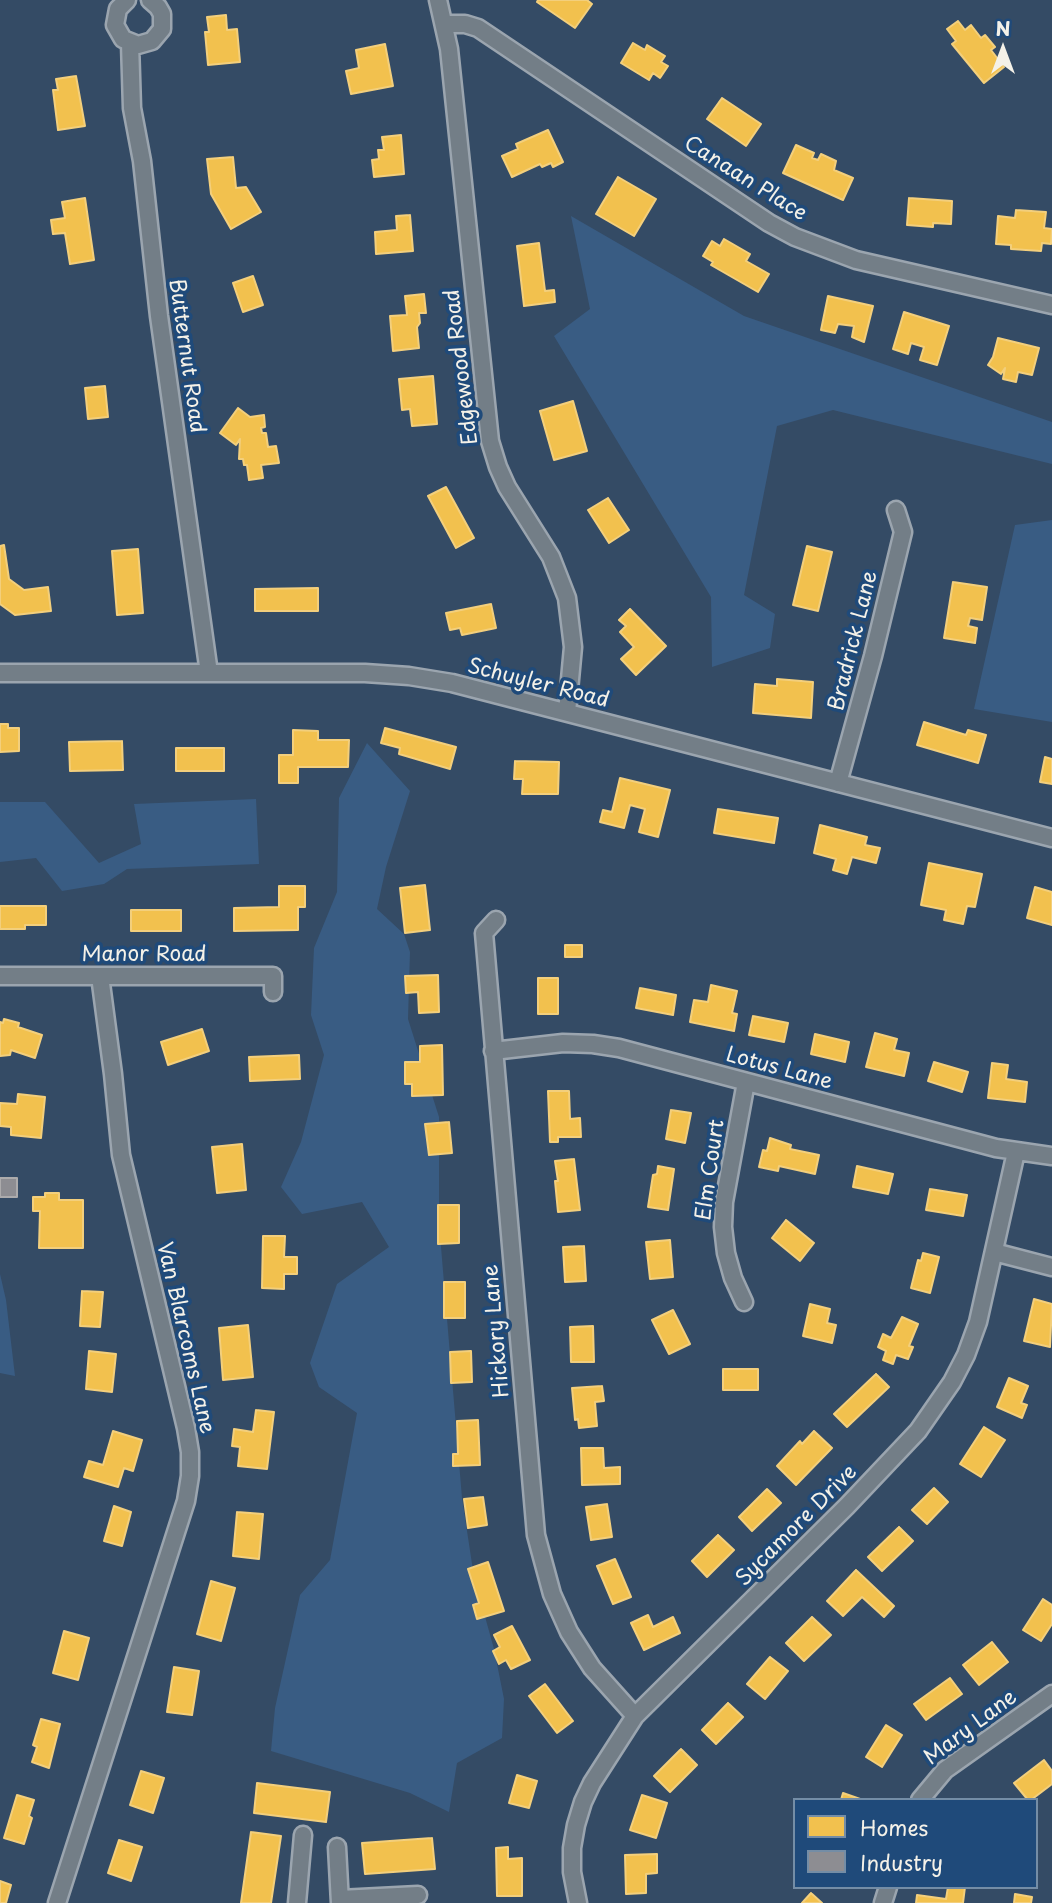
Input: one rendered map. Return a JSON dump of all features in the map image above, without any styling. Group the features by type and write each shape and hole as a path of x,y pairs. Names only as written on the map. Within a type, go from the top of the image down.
{"street":[{"name":"Butternut Road","path":"127,0 118,9 115,25 117,33 130,43 132,108 142,162 159,316 209,673"},
{"path":"130,43 138,45 152,41 162,29 162,14 150,0"},
{"name":"Edgewood Road","path":"438,0 449,49 490,441 507,487 551,557 567,598 573,647 567,712"},
{"name":"Canaan Place","path":"445,24 465,24 478,28 769,223 795,237 856,260 1052,305"},
{"name":"Bradrick Lane","path":"838,783 903,532 896,510"},
{"name":"Schuyler Road","path":"0,673 365,673 409,676 452,683 1052,838"},
{"name":"Hickory Lane","path":"496,920 484,933 536,1535 552,1594 569,1632 592,1668 635,1716"},
{"name":"Manor Road","path":"0,976 273,976 273,992"},
{"name":"Van Blarcoms Lane","path":"57,1903 186,1501 190,1476 186,1429 121,1156 100,976"},
{"name":"Lotus Lane","path":"493,1052 563,1043 619,1048 1016,1152 1052,1156"},
{"name":"Elm Court","path":"744,1302 733,1278 723,1227 724,1202 746,1082"},
{"name":"Sycamore Drive","path":"578,1903 572,1872 576,1825 592,1783 635,1716 847,1506 918,1431 936,1408 966,1355 978,1322 1016,1152"},
{"path":"994,1252 1052,1267"},
{"name":"Mary Lane","path":"922,1798 945,1770 1048,1703"},
{"path":"297,1903 303,1835"},
{"path":"337,1847 340,1901 418,1895"}],"shaded area":[{"path":"571,216 744,316 1052,422 1052,464 833,410 777,426 744,595 775,614 770,648 712,667 711,597 554,336 590,309"},
{"path":"1052,520 1052,722 974,709 1015,525"},
{"path":"367,743 410,791 386,867 377,909 404,934 410,952 408,1019 439,1117 439,1223 462,1498 474,1577 494,1649 504,1699 502,1738 457,1763 449,1812 410,1793 271,1751 275,1708 300,1595 330,1560 357,1413 319,1387 310,1363 337,1284 389,1247 362,1202 302,1214 281,1187 301,1142 324,1055 311,1015 314,948 337,892 339,798"},
{"path":"256,799 259,864 127,869 104,884 62,891 36,858 0,862 0,802 45,802 99,863 141,844 134,804"},
{"path":"0,1274 6,1300 15,1376 0,1373"}],"building: Homes":[{"path":"587,0 592,4 575,28 537,2"},
{"path":"226,15 227,30 237,29 240,62 208,65 205,32 209,32 207,17"},
{"path":"958,21 965,30 971,25 981,38 985,35 995,47 991,50 1004,67 984,83 952,44 956,41 947,29"},
{"path":"633,43 645,50 647,45 665,56 661,62 668,66 660,78 653,73 649,80 621,63"},
{"path":"385,44 393,86 351,94 346,71 359,68 356,50"},
{"path":"76,76 85,126 58,130 53,90 58,90 56,79"},
{"path":"722,98 761,124 746,146 707,119"},
{"path":"548,130 563,162 553,167 551,163 542,167 540,164 512,177 502,156 518,149 516,144"},
{"path":"401,135 404,174 374,177 372,160 379,159 378,150 384,150 382,137"},
{"path":"796,145 814,153 812,158 818,160 821,154 836,161 834,170 853,178 843,200 783,173"},
{"path":"233,157 236,188 246,187 261,212 231,229 211,194 207,159"},
{"path":"618,177 656,199 634,236 596,214"},
{"path":"85,198 94,260 70,264 65,233 53,234 51,220 65,218 62,202"},
{"path":"909,198 952,201 951,224 933,223 933,227 907,225"},
{"path":"1016,210 1046,212 1044,228 1052,229 1051,244 1042,243 1041,251 1011,249 1011,245 996,244 998,216 1015,218"},
{"path":"410,215 413,251 376,254 375,232 397,230 396,216"},
{"path":"724,239 750,254 746,261 769,274 758,292 711,265 713,262 703,256 712,241 720,246"},
{"path":"539,243 545,291 554,290 555,302 524,306 517,246"},
{"path":"253,276 263,305 243,312 233,283"},
{"path":"424,294 426,313 419,313 420,323 417,327 419,348 393,351 390,316 407,315 405,296"},
{"path":"828,296 873,306 864,342 852,337 854,326 838,324 835,333 821,330"},
{"path":"904,312 949,326 937,365 920,360 924,347 911,343 908,354 893,349"},
{"path":"998,338 1039,348 1032,375 1018,372 1016,382 1003,379 1005,368 1001,374 988,365"},
{"path":"433,376 437,424 412,426 410,409 402,410 399,379"},
{"path":"105,386 108,417 88,419 85,388"},
{"path":"573,401 587,451 554,460 540,411"},
{"path":"238,408 250,417 264,415 265,427 261,428 262,433 266,433 268,447 276,446 279,463 261,465 263,478 249,480 247,465 244,465 243,459 239,459 240,439 236,445 220,433"},
{"path":"446,487 474,538 456,548 428,496"},
{"path":"608,498 629,530 609,543 588,510"},
{"path":"4,545 9,579 24,590 48,587 51,611 15,615 0,604 0,546"},
{"path":"807,546 832,552 818,611 793,605"},
{"path":"138,549 143,613 117,615 112,551"},
{"path":"953,582 987,587 982,620 970,618 968,626 977,628 975,643 944,638"},
{"path":"318,588 318,611 255,611 255,589"},
{"path":"491,604 496,628 462,635 460,628 450,630 446,613"},
{"path":"630,609 666,646 636,675 621,659 634,647 620,632 626,626 619,620"},
{"path":"777,679 813,682 811,718 753,713 755,684 777,686"},
{"path":"924,722 966,735 968,730 986,735 978,763 917,745"},
{"path":"0,724 8,724 8,728 19,728 19,751 0,752"},
{"path":"385,728 456,747 450,769 399,754 400,748 381,743"},
{"path":"293,730 318,731 318,740 349,740 348,767 298,767 298,783 279,783 279,755 293,755"},
{"path":"122,741 123,770 70,771 69,742"},
{"path":"176,748 224,748 224,771 176,771"},
{"path":"1045,757 1052,759 1052,784 1040,782"},
{"path":"515,761 559,762 558,794 522,794 523,779 514,779"},
{"path":"620,778 670,790 658,837 639,832 645,809 630,805 624,828 600,822 603,810 612,812"},
{"path":"718,809 778,818 774,843 714,833"},
{"path":"820,825 867,837 865,845 880,848 876,863 852,857 847,874 833,870 836,859 814,853"},
{"path":"929,863 982,874 975,907 967,906 963,924 944,920 946,910 921,905"},
{"path":"425,885 430,930 405,933 400,888"},
{"path":"279,886 305,886 305,907 298,907 298,930 234,931 234,908 279,907"},
{"path":"1035,887 1052,892 1052,925 1027,918"},
{"path":"0,906 46,906 46,925 25,925 25,929 0,929"},
{"path":"131,910 181,910 181,931 131,931"},
{"path":"565,945 582,945 582,957 565,957"},
{"path":"438,975 439,1012 419,1013 418,992 406,993 405,976"},
{"path":"538,978 558,978 558,1014 538,1014"},
{"path":"711,985 737,991 732,1013 737,1014 734,1031 690,1022 694,1000 708,1002"},
{"path":"640,988 676,995 673,1015 636,1008"},
{"path":"753,1016 788,1023 784,1042 749,1035"},
{"path":"4,1019 19,1023 18,1027 42,1035 35,1058 11,1050 10,1055 0,1056 0,1022 3,1023"},
{"path":"202,1029 209,1051 168,1065 161,1042"},
{"path":"875,1033 897,1039 894,1050 909,1053 904,1076 866,1067"},
{"path":"815,1034 849,1042 845,1062 811,1054"},
{"path":"442,1045 443,1095 412,1096 412,1084 405,1084 405,1062 420,1062 420,1046"},
{"path":"299,1055 300,1079 250,1081 249,1057"},
{"path":"934,1062 968,1072 962,1092 928,1081"},
{"path":"992,1063 1008,1065 1006,1079 1027,1082 1025,1102 988,1098"},
{"path":"548,1091 569,1091 570,1119 580,1118 581,1137 558,1137 558,1142 550,1142"},
{"path":"18,1094 45,1097 41,1138 11,1135 11,1127 0,1126 0,1103 17,1104"},
{"path":"671,1110 691,1113 685,1143 666,1139"},
{"path":"449,1122 452,1153 429,1155 425,1124"},
{"path":"770,1138 791,1145 790,1149 819,1155 815,1174 779,1166 778,1171 759,1167 763,1150 767,1151"},
{"path":"242,1144 246,1190 217,1193 212,1147"},
{"path":"574,1159 580,1210 558,1212 555,1161"},
{"path":"658,1166 674,1169 668,1210 648,1207 653,1175 657,1174"},
{"path":"857,1166 893,1174 888,1194 853,1187"},
{"path":"930,1189 967,1195 963,1216 926,1210"},
{"path":"45,1193 59,1193 59,1200 83,1200 83,1248 39,1248 40,1211 33,1211 33,1197 45,1197"},
{"path":"438,1205 459,1205 459,1243 438,1244"},
{"path":"786,1220 814,1243 800,1261 772,1238"},
{"path":"263,1236 285,1236 284,1257 297,1257 297,1274 284,1274 284,1289 262,1288"},
{"path":"670,1240 673,1277 650,1279 646,1242"},
{"path":"584,1246 586,1281 565,1282 563,1247"},
{"path":"923,1253 939,1257 930,1293 911,1288 918,1260 921,1261"},
{"path":"444,1282 465,1282 465,1318 444,1318"},
{"path":"82,1291 103,1292 100,1327 80,1326"},
{"path":"1034,1299 1052,1304 1050,1347 1024,1341"},
{"path":"810,1304 830,1309 827,1323 836,1325 832,1343 803,1336"},
{"path":"673,1310 690,1344 669,1354 652,1320"},
{"path":"902,1317 918,1324 909,1346 913,1347 908,1359 896,1355 893,1364 883,1360 886,1351 878,1347 883,1334 891,1338"},
{"path":"248,1325 253,1377 223,1380 219,1328"},
{"path":"593,1326 594,1362 571,1362 570,1327"},
{"path":"89,1351 116,1354 112,1392 86,1389"},
{"path":"471,1351 472,1382 451,1383 450,1352"},
{"path":"723,1369 758,1369 758,1390 723,1390"},
{"path":"876,1374 889,1387 847,1427 834,1414"},
{"path":"1009,1378 1028,1386 1021,1403 1027,1405 1022,1418 997,1407"},
{"path":"602,1386 604,1401 595,1402 597,1426 579,1428 578,1419 575,1420 572,1388"},
{"path":"256,1410 274,1412 267,1469 238,1466 240,1447 232,1446 234,1429 253,1432"},
{"path":"478,1420 480,1465 453,1466 453,1454 458,1454 457,1421"},
{"path":"984,1427 1005,1440 981,1477 960,1464"},
{"path":"113,1431 142,1440 133,1471 124,1468 118,1487 84,1477 89,1461 103,1465"},
{"path":"814,1431 832,1448 796,1485 777,1466 800,1441 802,1444"},
{"path":"581,1448 603,1448 604,1468 620,1467 620,1484 582,1485"},
{"path":"934,1488 948,1502 927,1524 912,1510"},
{"path":"767,1489 781,1503 752,1531 739,1517"},
{"path":"483,1497 487,1525 468,1528 464,1499"},
{"path":"607,1504 612,1537 591,1540 586,1507"},
{"path":"114,1506 131,1512 122,1546 104,1541"},
{"path":"237,1512 263,1514 259,1559 233,1556"},
{"path":"899,1527 913,1541 882,1571 868,1557"},
{"path":"718,1535 734,1550 707,1577 692,1561"},
{"path":"615,1559 631,1597 613,1604 597,1566"},
{"path":"488,1562 504,1611 477,1619 473,1605 479,1603 468,1569"},
{"path":"856,1570 894,1606 884,1617 862,1597 843,1616 827,1601"},
{"path":"211,1581 235,1588 221,1641 197,1634"},
{"path":"1043,1599 1052,1605 1052,1624 1041,1641 1023,1630"},
{"path":"648,1615 653,1627 673,1617 680,1633 644,1650 631,1623"},
{"path":"812,1617 831,1635 804,1661 786,1643"},
{"path":"512,1626 530,1660 511,1669 506,1660 499,1664 493,1651 500,1647 494,1635"},
{"path":"64,1631 89,1638 78,1680 53,1673"},
{"path":"992,1642 1008,1662 979,1685 963,1665"},
{"path":"770,1657 788,1671 765,1699 747,1684"},
{"path":"174,1667 199,1671 192,1715 167,1712"},
{"path":"950,1678 962,1694 926,1720 914,1704"},
{"path":"545,1684 573,1721 557,1733 529,1696"},
{"path":"728,1703 743,1717 716,1744 702,1730"},
{"path":"41,1719 60,1724 49,1768 32,1762 37,1747 33,1745"},
{"path":"886,1725 902,1735 882,1767 866,1757"},
{"path":"681,1749 697,1765 670,1792 654,1776"},
{"path":"1044,1760 1052,1771 1052,1784 1034,1798 1026,1798 1014,1783"},
{"path":"141,1771 164,1778 153,1813 130,1805"},
{"path":"517,1775 537,1781 529,1808 509,1803"},
{"path":"257,1783 330,1792 326,1822 254,1813"},
{"path":"843,1793 857,1798 842,1798"},
{"path":"17,1795 34,1800 24,1844 4,1838"},
{"path":"642,1795 667,1803 656,1838 630,1830"},
{"path":"251,1832 281,1836 271,1903 241,1903"},
{"path":"432,1838 435,1869 365,1874 362,1843"},
{"path":"119,1840 142,1847 131,1881 108,1873"},
{"path":"508,1847 508,1859 522,1858 522,1896 497,1896 496,1848"},
{"path":"657,1854 657,1873 646,1874 646,1893 626,1894 625,1855"},
{"path":"0,1881 11,1885 6,1903 0,1903"},
{"path":"948,1889 965,1889 963,1903 916,1903 917,1895 946,1899"},
{"path":"811,1893 822,1903 802,1903"},
{"path":"1015,1894 1032,1897 1031,1903 1014,1903"}],"building: Industry":[{"path":"0,1178 17,1178 17,1197 0,1197"}]}
